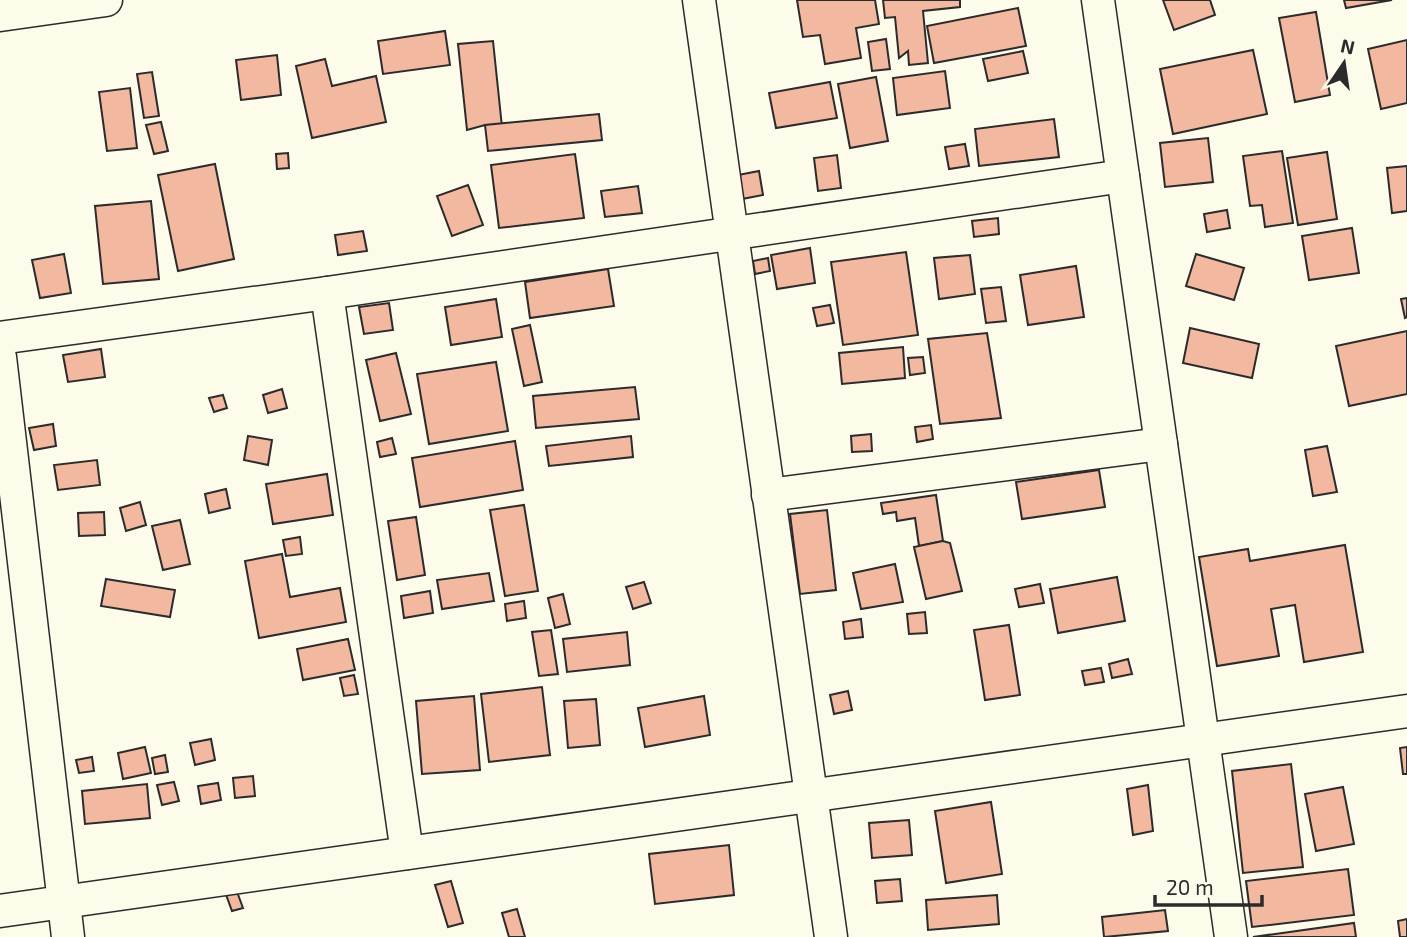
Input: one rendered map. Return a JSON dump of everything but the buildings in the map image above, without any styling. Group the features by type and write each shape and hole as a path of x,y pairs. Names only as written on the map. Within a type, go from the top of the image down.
{"street":[{"path":"0,15 106,0"},
{"path":"698,0 831,937"},
{"path":"1098,0 1231,937"},
{"path":"0,338 327,293 1123,176"},
{"path":"327,293 407,853"},
{"path":"0,357 68,937"},
{"path":"768,495 1161,444"},
{"path":"0,911 1407,711"}]}
